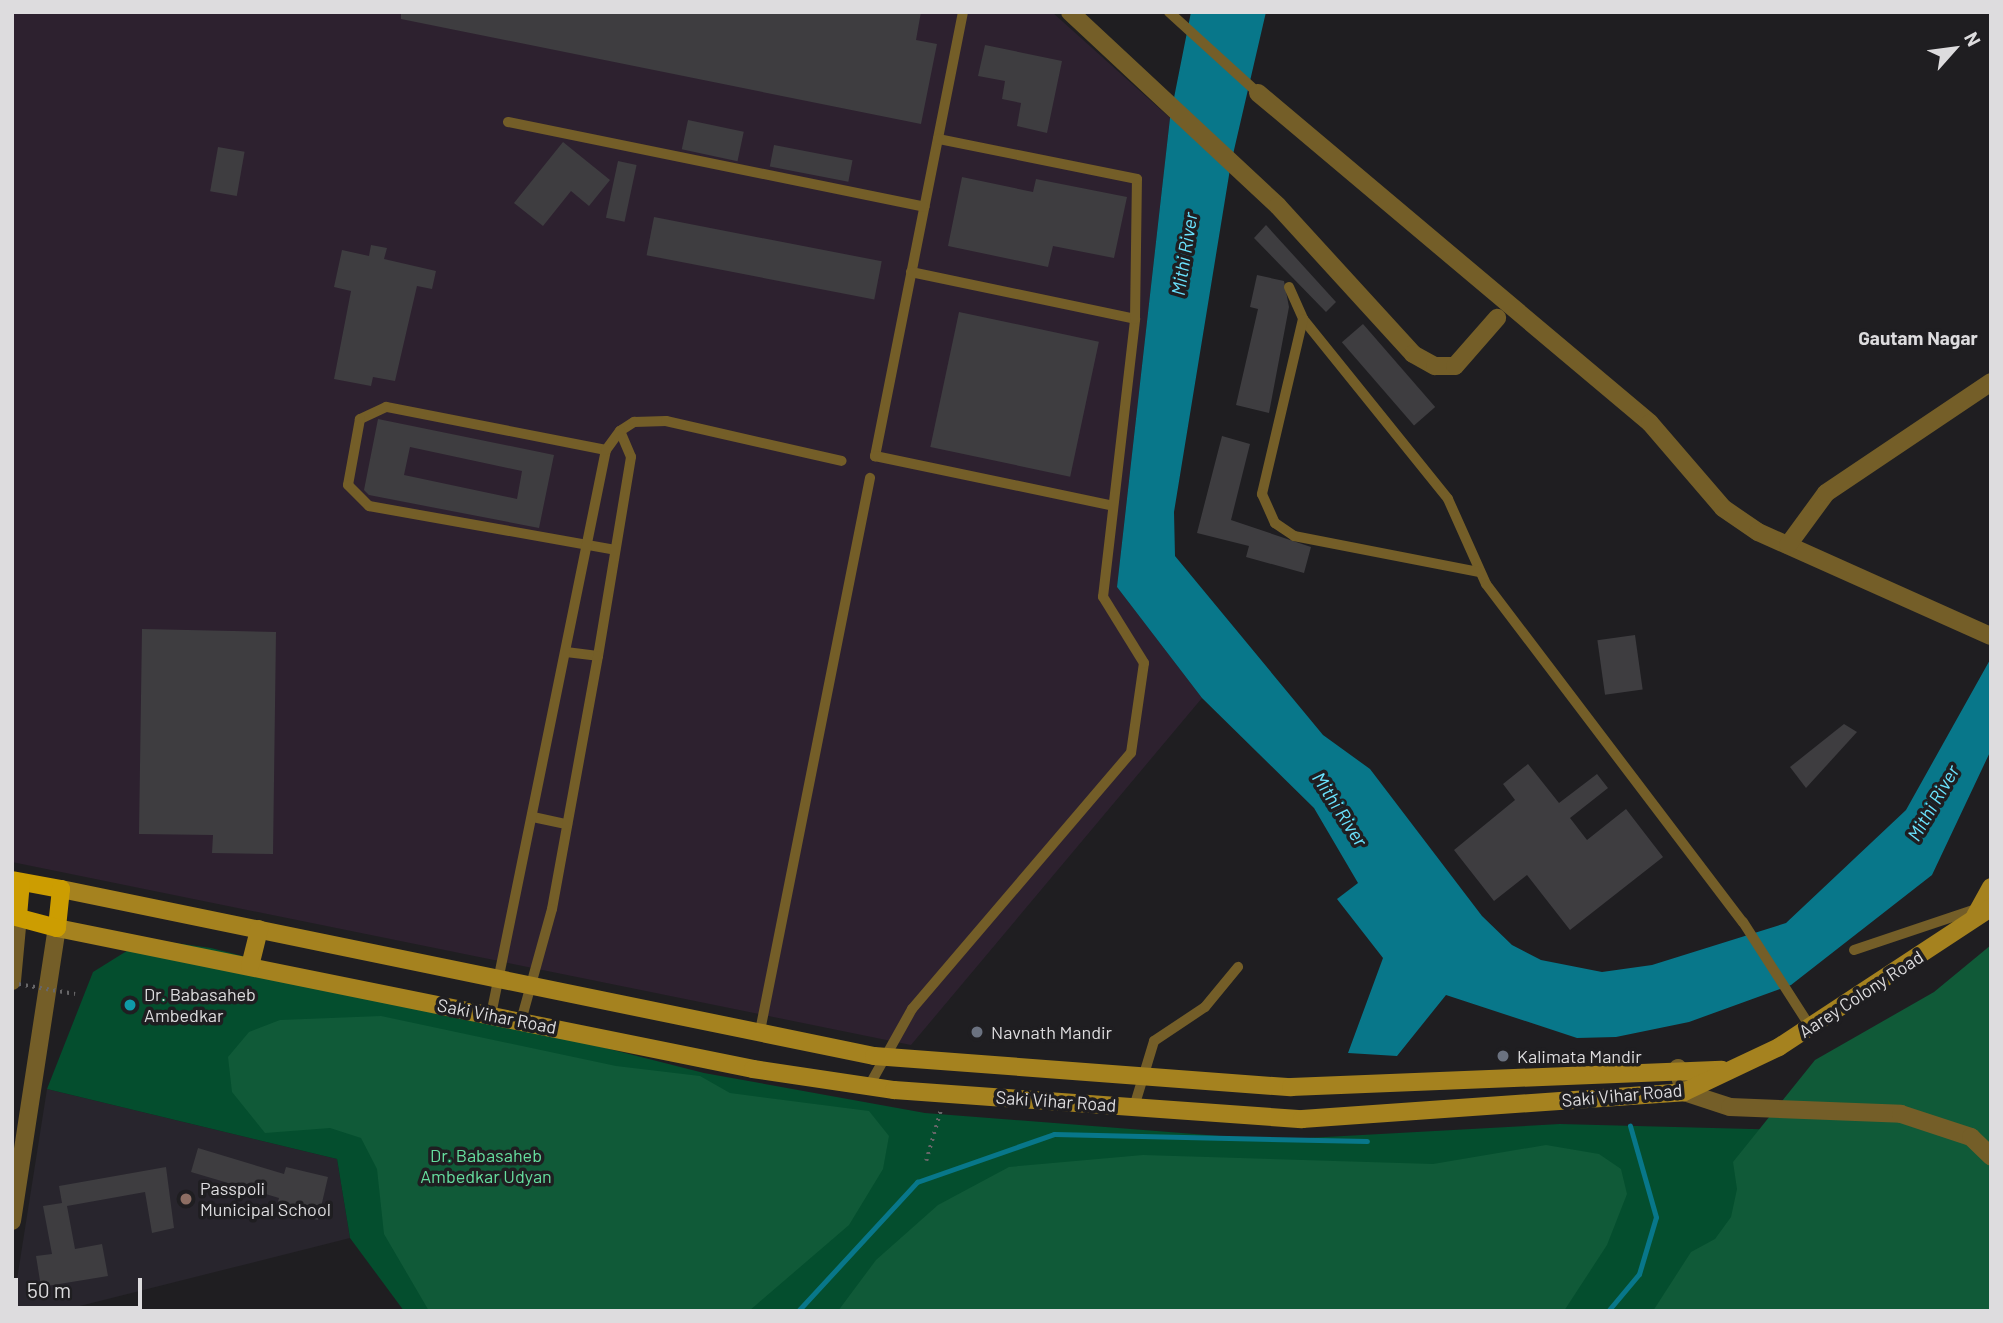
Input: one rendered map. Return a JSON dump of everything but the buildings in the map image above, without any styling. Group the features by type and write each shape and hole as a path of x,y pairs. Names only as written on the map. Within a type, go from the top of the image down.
{"main road":[{"path":"16,881 61,889 57,928 15,916 16,881"},
{"path":"1980,913 1991,887"},
{"name":"Saki Vihar Road","path":"61,889 885,1057 1240,1083 1378,1083 1678,1068 1726,1070"},
{"name":"Aarey Colony Road","path":"1726,1070 1811,1028 1980,913"},
{"name":"Saki Vihar Road","path":"57,928 521,1021 869,1086 943,1093 1302,1119 1684,1091 1726,1070"},
{"path":"250,966 259,929"},
{"path":"1237,1114 1240,1083"},
{"path":"1377,1113 1378,1083"}],"street":[{"path":"1070,12 1165,97 1278,206 1413,354 1435,366 1455,366 1496,318"},
{"path":"1258,93 1650,424 1723,508 1788,545 1988,631"},
{"path":"1788,545 1826,494 1991,382"},
{"path":"12,982 15,916"},
{"path":"12,1221 57,928"},
{"path":"1678,1068 1684,1091 1730,1107 1901,1114 1971,1137 1991,1156"}],"lane":[{"path":"963,12 875,456 1110,505"},
{"path":"1173,16 1258,93"},
{"path":"508,122 925,207"},
{"path":"869,1086 912,1009 1130,753 1144,663 1103,597 1110,505 1135,319 1137,179 938,139"},
{"path":"911,272 1135,319"},
{"path":"1289,287 1303,318 1448,499 1480,572 1743,922 1792,994 1811,1028"},
{"path":"1303,318 1262,494 1275,523 1294,536 1480,572"},
{"path":"606,450 386,407 360,419 356,429 348,485 369,506 615,550"},
{"path":"491,1015 606,450 620,431 634,422 666,421 842,461"},
{"path":"521,1021 567,824 598,656 631,457 620,431"},
{"path":"760,1031 870,478"},
{"path":"566,652 598,656"},
{"path":"533,817 567,824"},
{"path":"1854,950 1980,913"},
{"path":"1134,1107 1139,1076 1154,1041 1205,1006 1238,967"}],"path":[{"path":"12,982 75,994"},
{"path":"926,1161 943,1093"}],"shaded area":[{"path":"12,12 1052,12 1170,118 1117,587 1202,698 911,1045 12,862"},
{"name":"Passpoli Municipal School","path":"47,1089 337,1159 350,1238 60,1311 12,1311"}],"green space":[{"name":"Dr. Babasaheb Ambedkar Udyan","path":"146,939 211,948 704,1073 925,1113 1271,1140 1560,1124 1870,1132 1958,1311 404,1311 350,1238 337,1159 47,1089 93,972"},
{"path":"1991,945 1991,1311 1653,1311 1691,1252 1715,1239 1731,1217 1737,1189 1733,1162 1815,1060 1934,992"},
{"path":"381,1016 616,1066 700,1076 730,1093 869,1111 889,1136 883,1169 849,1225 749,1311 429,1311 384,1234 377,1169 361,1138 330,1128 265,1133 232,1092 228,1057 249,1032 280,1020"},
{"path":"1546,1145 1599,1154 1621,1169 1627,1194 1607,1245 1564,1311 838,1311 876,1260 938,1205 1009,1167 1143,1155 1433,1164"}],"water":[{"name":"Mithi River","path":"1191,12 1266,12 1231,163 1174,512 1175,556 1323,735 1370,769 1482,916 1512,945 1541,960 1602,972 1652,965 1786,923 1906,810 1991,658 1991,750 1932,875 1791,985 1689,1022 1616,1037 1577,1038 1446,995 1397,1056 1348,1053 1383,958 1337,899 1358,883 1314,808 1202,698 1117,587 1170,118"}],"waterway":[{"path":"1608,1311 1639,1274 1656,1217 1630,1126"},
{"path":"798,1311 917,1182 1054,1134 1367,1141"}],"place":[{"name":"Dr. Babasaheb Ambedkar","path":"130,1005"},
{"name":"Navnath Mandir","path":"977,1032"},
{"name":"Kalimata Mandir","path":"1503,1056"},
{"name":"Passpoli Municipal School","path":"186,1199"}],"district":[{"name":"Gautam Nagar","path":"1918,338"}]}
